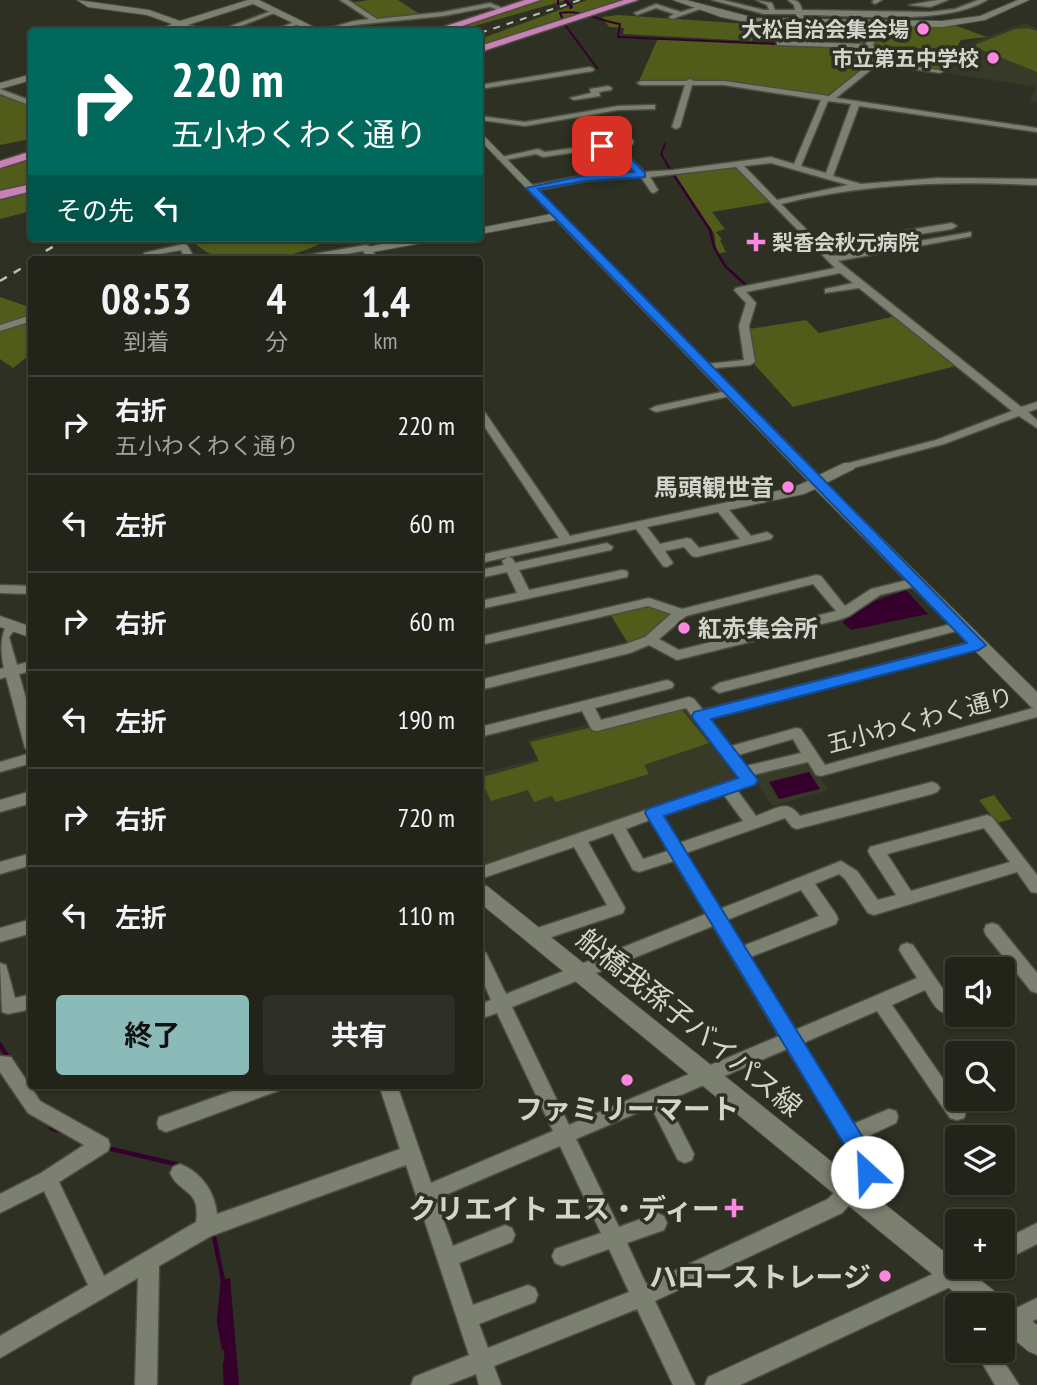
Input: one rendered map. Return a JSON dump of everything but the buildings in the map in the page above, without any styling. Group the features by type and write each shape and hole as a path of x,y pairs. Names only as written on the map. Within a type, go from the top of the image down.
{"highway":[{"path":"445,28 535,0"},
{"path":"483,48 633,0"},
{"path":"0,165 28,155"},
{"path":"0,195 28,188"}],"street":[{"path":"81,0 91,5 149,13 185,28"},
{"path":"166,28 252,0 313,28"},
{"path":"344,0 375,20"},
{"path":"677,0 743,20 779,23 800,18 947,13 984,0"},
{"path":"672,17 718,0 747,10 800,18 885,24 963,22 1022,0"},
{"path":"759,0 772,5 773,13"},
{"path":"800,18 794,2 924,5 942,0"},
{"path":"876,2 885,24"},
{"path":"335,28 490,5 504,10"},
{"path":"637,13 656,6 681,14"},
{"path":"229,28 276,11"},
{"path":"282,28 299,22"},
{"path":"779,23 780,43 862,46"},
{"path":"876,30 869,45 872,48 858,60 940,71"},
{"path":"797,166 828,97 874,63"},
{"path":"483,87 590,69"},
{"path":"0,86 28,78"},
{"path":"676,127 690,81"},
{"path":"641,83 724,83 1037,130"},
{"path":"574,98 597,94 593,91 608,88"},
{"path":"0,91 28,102"},
{"path":"829,176 856,102"},
{"path":"483,118 525,124 618,108 652,107"},
{"path":"483,138 818,483 1037,703"},
{"path":"501,158 538,151 543,155 630,142"},
{"path":"612,145 643,175 654,190"},
{"path":"531,188 586,178 643,175 771,160 860,186"},
{"path":"738,165 842,270 1037,425"},
{"path":"774,203 860,186 927,180 1037,183"},
{"path":"483,230 558,216"},
{"path":"937,219 981,240"},
{"path":"819,247 952,226"},
{"path":"832,259 968,234"},
{"path":"370,255 418,242"},
{"path":"150,256 149,253 184,247 188,256"},
{"path":"707,368 750,362 744,326 751,303 739,290 842,270"},
{"path":"828,291 860,285"},
{"path":"0,328 28,319"},
{"path":"656,409 731,393"},
{"path":"483,558 800,491 849,466 940,442 1037,405"},
{"path":"483,417 567,541"},
{"path":"722,509 748,541"},
{"path":"640,526 667,564"},
{"path":"657,549 687,542 696,554 766,536"},
{"path":"483,573 607,547"},
{"path":"504,554 525,595"},
{"path":"483,604 621,574"},
{"path":"483,684 630,648 650,640 681,613 816,579 844,613"},
{"path":"650,640 677,655 844,613 876,592 916,582"},
{"path":"0,589 28,590"},
{"path":"483,640 649,602 681,613"},
{"path":"28,631 6,623 2,636 6,673 28,722"},
{"path":"719,688 959,626"},
{"path":"700,716 979,645"},
{"path":"6,673 28,667"},
{"path":"483,731 667,685"},
{"path":"483,872 749,780 689,702 597,726 586,705"},
{"name":"五小わくわく通り","path":"743,772 811,756 821,771 1037,712"},
{"path":"728,752 796,733 811,756"},
{"path":"0,767 28,759"},
{"path":"727,788 753,823"},
{"path":"617,826 639,866 788,811 797,823 932,788"},
{"path":"0,806 28,798"},
{"path":"422,1385 642,1297 835,1206 867,1172 862,1156 850,1135 653,813"},
{"path":"907,898 876,851 987,821 1037,887"},
{"path":"534,936 618,908 578,839"},
{"path":"0,868 28,860"},
{"path":"483,1011 841,867 851,875 874,908 1021,865"},
{"path":"740,954 830,919 805,882"},
{"name":"船橋我孫子バイパス線","path":"483,894 851,1191 945,1258"},
{"path":"0,935 28,927"},
{"path":"992,930 1037,986"},
{"path":"907,950 945,1005"},
{"path":"483,964 684,1385"},
{"path":"0,970 8,1007 28,1001"},
{"path":"426,1194 929,981"},
{"path":"880,1002 957,1112"},
{"path":"0,1065 5,1063 34,1107 100,1145 48,1179 0,1204"},
{"path":"166,1123 261,1089"},
{"path":"389,1089 490,1385"},
{"path":"656,1098 685,1154"},
{"path":"850,1135 889,1117"},
{"path":"0,1348 205,1228 412,1154"},
{"path":"180,1173 198,1184 204,1195 209,1215 205,1228"},
{"path":"48,1179 100,1289"},
{"path":"562,1256 657,1223"},
{"path":"1015,1245 1037,1233"},
{"path":"447,1258 505,1235"},
{"path":"146,1385 149,1260"},
{"path":"716,1385 946,1279"},
{"name":"船橋我孫子バイパス線","path":"970,1279 983,1293"},
{"path":"467,1318 528,1295"},
{"path":"1015,1313 1037,1308"},
{"name":"船橋我孫子バイパス線","path":"1015,1325 1037,1342"},
{"path":"993,1363 1008,1385"}],"shaded area":[{"name":"市立第五中学校","path":"1024,23 1037,28 1037,102 1030,101 1035,87 941,72 959,44 968,44"},
{"path":"906,590 928,614 851,630 842,622 875,601"},
{"path":"685,706 744,778 483,864 483,772 537,759 527,740 592,723"},
{"path":"807,759 829,790 772,806 751,774"},
{"path":"809,772 820,789 779,799 769,782"},
{"path":"230,1278 239,1385 226,1385 223,1336 219,1322 223,1280"}],"green space":[{"path":"398,0 421,15 377,19 350,3"},
{"path":"539,0 567,0 467,28 449,28"},
{"path":"587,0 626,0 483,46 483,38"},
{"path":"619,15 749,24 957,26 987,37 961,40 941,71 862,59 879,30 865,33 872,34 866,43 860,43 863,33 754,32 752,41 623,34 624,28 609,27 602,17"},
{"path":"1028,28 1037,31 1037,72 972,46 1015,29"},
{"path":"658,38 865,48 866,45 869,48 854,60 869,64 826,96 711,81 639,81"},
{"path":"0,93 28,105 28,140 0,145"},
{"path":"28,157 28,185 0,192 0,166"},
{"path":"737,166 771,202 712,212 725,229 716,232 722,239 720,240 726,252 717,254 714,233 674,175"},
{"path":"28,192 28,212 0,219 0,200"},
{"path":"196,242 322,242 283,256 218,256 202,249"},
{"path":"0,297 28,307 28,356 13,368 0,359"},
{"path":"896,316 956,366 793,407 754,364 749,329 806,320 819,333"},
{"path":"645,605 672,614 647,637 629,645 610,614"},
{"path":"682,710 709,743 644,765 649,774 556,802 552,796 534,802 528,790 491,801 483,784 483,777 539,761 530,742 589,728 592,732"},
{"path":"994,795 1012,819 997,823 979,800"}],"waterway":[{"path":"565,0 572,7 570,8"},
{"path":"597,68 565,25 560,13 583,14 620,24 618,37 778,44"},
{"path":"665,144 661,154 668,166"},
{"path":"667,164 671,171"},
{"path":"674,175 710,230 714,247 725,266 747,286"},
{"path":"0,1045 7,1056"},
{"path":"51,1128 60,1131"},
{"path":"107,1148 180,1165"},
{"path":"213,1232 223,1280 219,1322 224,1348"},
{"path":"225,1363 226,1385"}],"railway":[{"path":"483,32 580,0"},
{"path":"37,256 61,242"},
{"path":"0,281 28,264"}],"place":[{"name":"大松自治会集会場","path":"923,29"},
{"name":"市立第五中学校","path":"993,58"},
{"name":"梨香会秋元病院","path":"756,242"},
{"name":"馬頭観世音","path":"788,487"},
{"name":"紅赤集会所","path":"684,628"},
{"name":"ファミリーマート","path":"627,1080"},
{"name":"クリエイト エス・ディー","path":"734,1208"},
{"name":"ハローストレージ","path":"885,1276"}],"route":[{"path":"602,146 612,145 642,175 586,178 531,188 979,645 700,716 749,780 653,813 862,1156 867,1172"}]}
